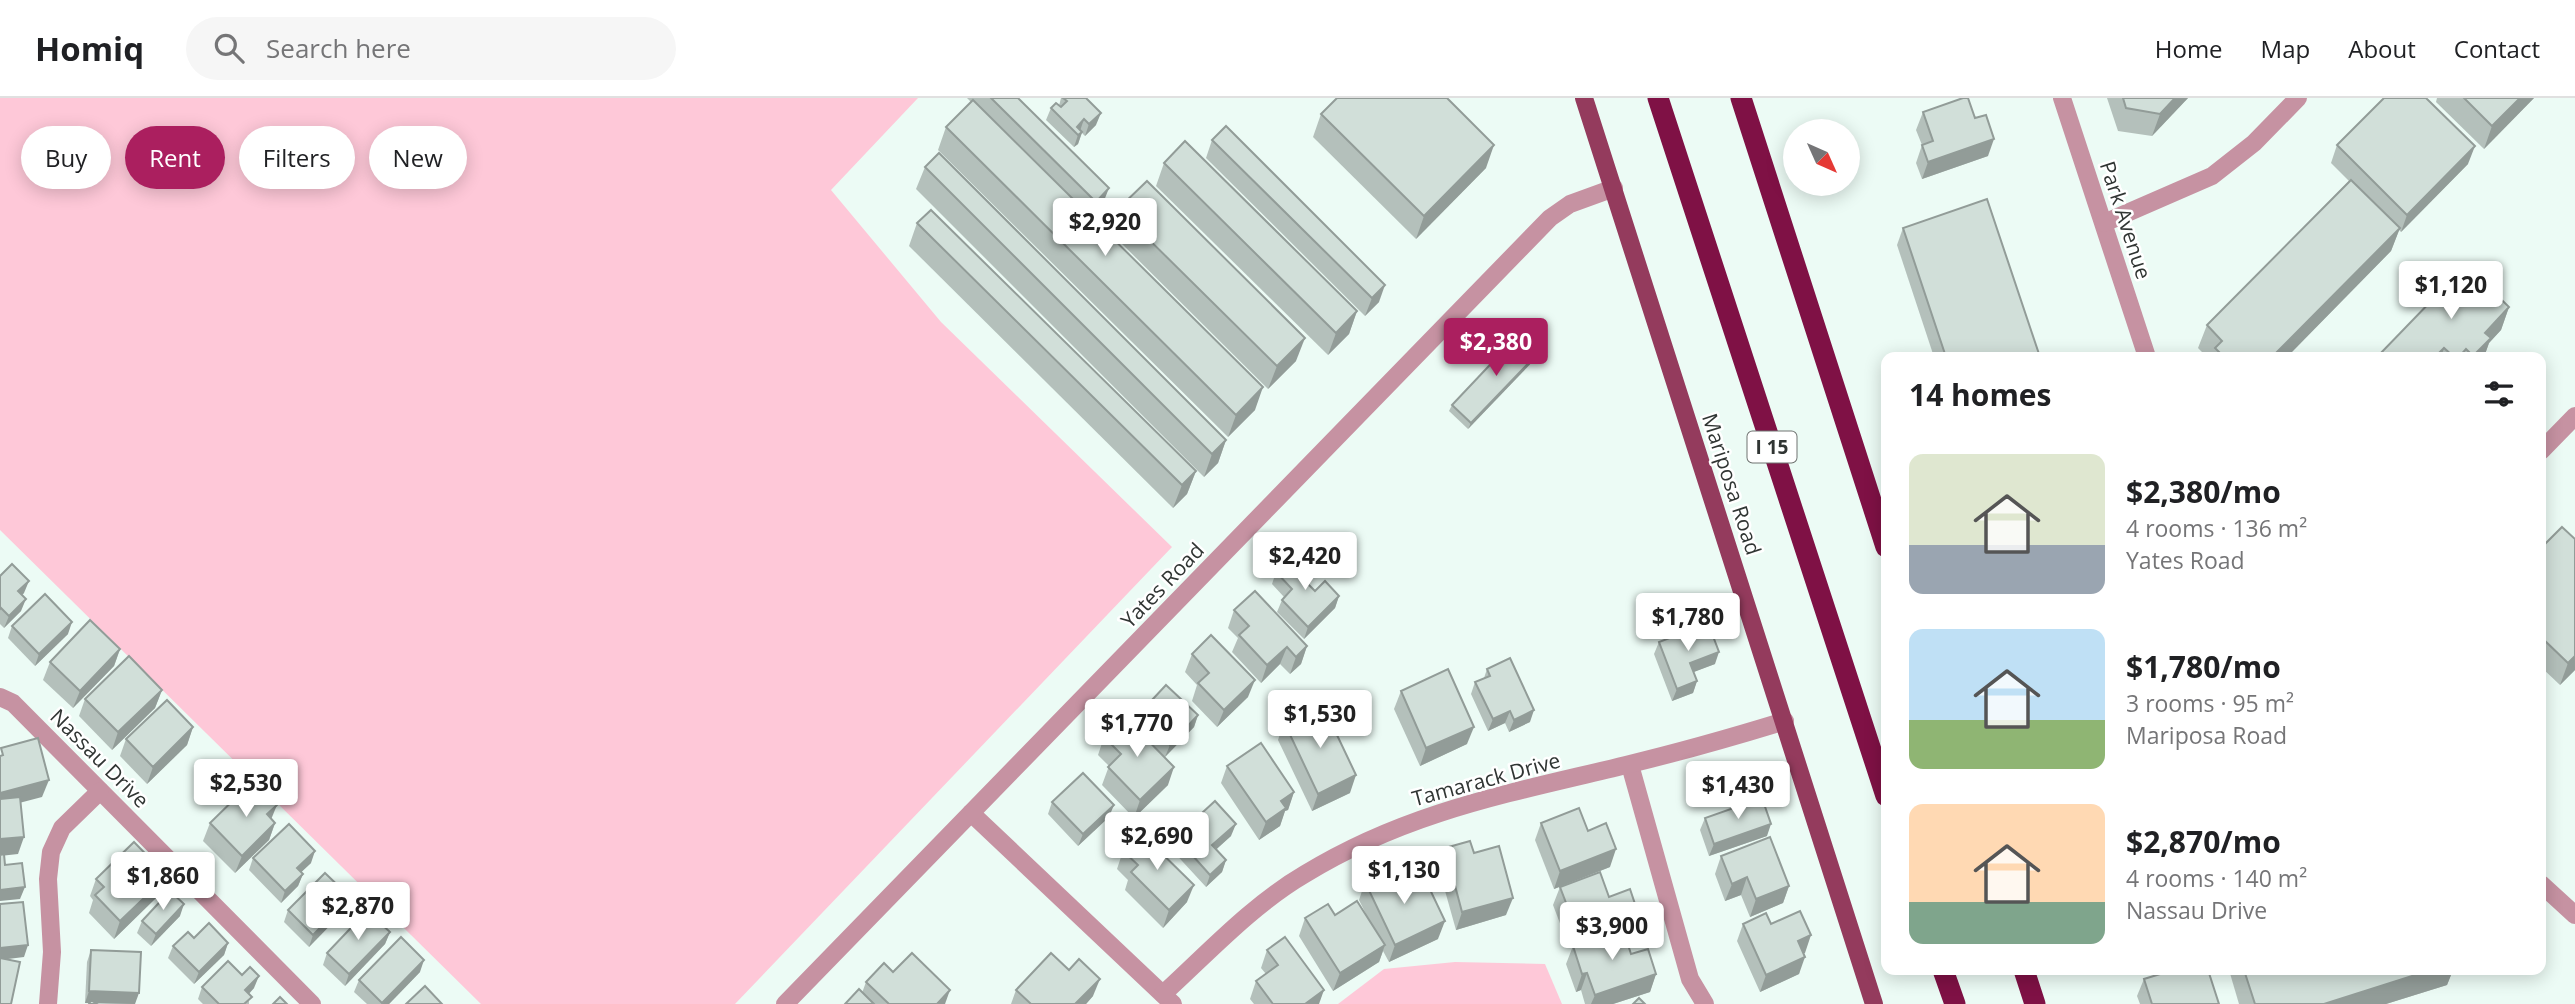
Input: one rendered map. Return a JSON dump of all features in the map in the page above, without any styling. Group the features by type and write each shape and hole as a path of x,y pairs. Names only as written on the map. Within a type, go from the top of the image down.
{"highway":[{"name":"I 15","path":"1658,98 1881,781"},
{"path":"1741,98 1881,532"},
{"path":"1945,975 1955,1004"},
{"path":"2026,975 2035,1004"}],"main road":[{"name":"Mariposa Road","path":"1584,98 1874,1004"}],"street":[{"name":"Park Avenue","path":"2062,98 2145,352"},
{"path":"2104,223 2212,177 2253,143 2298,98"},
{"name":"Yates Road","path":"785,1004 1550,218 1570,204 1614,188"},
{"path":"2546,446 2575,416"},
{"name":"Nassau Drive","path":"0,697 13,703 313,1004"},
{"name":"Tamarack Drive","path":"1168,999 1246,918 1303,875 1371,838 1455,806 1630,765 1785,721"},
{"path":"1630,765 1690,979 1705,1004"},
{"path":"48,1004 52,952 48,879 51,852 62,828 100,791"},
{"path":"971,813 1168,999"},
{"path":"2546,889 2575,915"}],"shaded area":[{"path":"0,98 918,98 831,190 941,322 1172,547 735,1004 481,1004 0,530"},
{"path":"1455,962 1545,964 1562,1004 1338,1004 1384,969"}],"building":[{"path":"991,98 1018,98 1109,188 1096,202"},
{"path":"1063,98 1086,98 1101,113 1089,124 1084,119 1077,127 1082,132 1078,135 1051,108 1056,103 1061,107 1067,101"},
{"path":"1337,98 1447,98 1494,145 1424,216 1321,114"},
{"path":"1968,98 1975,118 1986,115 1994,139 1928,162 1922,145 1933,141 1923,112"},
{"path":"2123,98 2175,98 2160,114 2126,108"},
{"path":"2384,98 2426,98 2475,146 2407,215 2337,145"},
{"path":"2464,98 2520,98 2492,126"},
{"path":"973,100 1263,387 1236,415 946,127"},
{"path":"1226,126 1385,285 1372,298 1212,140"},
{"path":"1185,141 1357,311 1336,333 1164,163"},
{"path":"939,153 1226,440 1212,454 925,167"},
{"path":"2351,180 2400,228 2277,352 2219,352 2215,348 2222,341 2207,325"},
{"path":"1147,181 1305,338 1277,366 1118,209"},
{"path":"1987,199 2038,352 1944,352 1903,228"},
{"path":"931,210 1196,471 1182,485 917,223"},
{"path":"2466,265 2509,307 2485,333 2491,338 2477,352 2469,352 2466,349 2463,352 2448,352 2444,348 2440,352 2382,352"},
{"path":"1521,332 1540,351 1471,423 1452,405"},
{"path":"2562,527 2575,539 2575,656 2568,663 2546,642 2546,543"},
{"path":"1294,555 1312,573 1304,580 1315,591 1325,581 1339,596 1308,627 1282,600 1292,589 1276,572"},
{"path":"12,564 29,581 18,591 26,599 9,616 0,609 0,576"},
{"path":"1255,591 1307,646 1296,657 1287,647 1267,665 1239,635 1249,626 1234,610"},
{"path":"45,594 72,622 39,654 12,626"},
{"path":"90,620 120,649 80,691 50,662"},
{"path":"1708,623 1719,652 1690,663 1697,681 1677,689 1659,642"},
{"path":"1211,635 1255,680 1224,710 1198,683 1209,673 1192,654"},
{"path":"129,656 162,690 118,732 85,699"},
{"path":"1510,658 1534,710 1514,720 1510,711 1493,719 1475,682 1490,676 1487,669"},
{"path":"1448,669 1474,727 1426,748 1401,691"},
{"path":"1166,685 1198,715 1170,745 1138,715"},
{"path":"167,700 193,727 153,767 126,739"},
{"path":"1315,707 1320,718 1327,714 1356,775 1318,794 1284,722"},
{"path":"1125,717 1174,767 1140,800 1108,767 1121,754 1104,737"},
{"path":"38,738 49,780 0,793 0,756 3,755 1,748"},
{"path":"1261,743 1294,792 1281,801 1286,808 1266,822 1227,766"},
{"path":"1083,773 1114,805 1083,834 1052,802"},
{"path":"253,781 277,805 267,814 275,823 242,856 210,823"},
{"path":"20,797 24,837 0,839 0,799"},
{"path":"1762,798 1771,824 1714,844 1705,818"},
{"path":"1215,801 1236,824 1212,845 1226,860 1210,875 1176,837"},
{"path":"1579,808 1588,831 1606,823 1616,849 1560,871 1541,823"},
{"path":"289,824 315,851 297,868 303,874 285,891 253,858"},
{"path":"1141,833 1194,885 1169,910 1131,872 1138,865 1123,851"},
{"path":"1770,837 1789,886 1756,899 1747,877 1732,884 1721,856"},
{"path":"1470,841 1474,853 1499,846 1513,898 1462,912 1445,848"},
{"path":"134,842 167,876 120,921 95,895 104,887 96,879"},
{"path":"4,854 5,865 22,863 25,887 0,890 0,855"},
{"path":"1392,869 1402,890 1425,879 1445,921 1395,945 1365,882"},
{"path":"1600,872 1609,897 1630,889 1638,913 1586,932 1577,905 1568,908 1560,887"},
{"path":"325,873 350,897 313,935 288,910"},
{"path":"170,891 184,904 156,934 142,921"},
{"path":"1357,901 1385,945 1340,973 1305,918 1328,904 1335,915"},
{"path":"23,902 28,945 0,948 0,904"},
{"path":"367,911 390,932 349,974 327,953"},
{"path":"1800,911 1811,935 1798,941 1805,957 1766,975 1743,924 1766,913 1771,924"},
{"path":"209,923 228,943 199,972 173,946 188,932 194,938"},
{"path":"1623,929 1631,954 1648,949 1656,974 1595,995 1587,973 1582,974 1573,946"},
{"path":"401,937 424,960 382,1003 359,980"},
{"path":"1285,937 1324,990 1305,1004 1273,1004 1256,981 1278,965 1267,950"},
{"path":"91,950 141,952 139,993 89,991"},
{"path":"912,953 950,990 937,1004 889,1004 866,982 884,963 893,972"},
{"path":"1051,953 1069,970 1079,959 1100,979 1075,1004 1031,1004 1016,990"},
{"path":"0,958 20,962 11,1004 0,1004"},
{"path":"228,961 242,975 250,967 259,976 245,990 252,997 244,1004 219,1004 202,987"},
{"path":"2157,975 2210,975 2219,1004 2152,1004 2144,979"},
{"path":"2246,975 2415,975 2324,1004 2255,1004"},
{"path":"425,986 442,1004 406,1004"},
{"path":"859,989 874,1004 845,1004"},
{"path":"280,997 287,1004 273,1004"},
{"path":"1639,998 1645,1004 1633,1004"}]}
